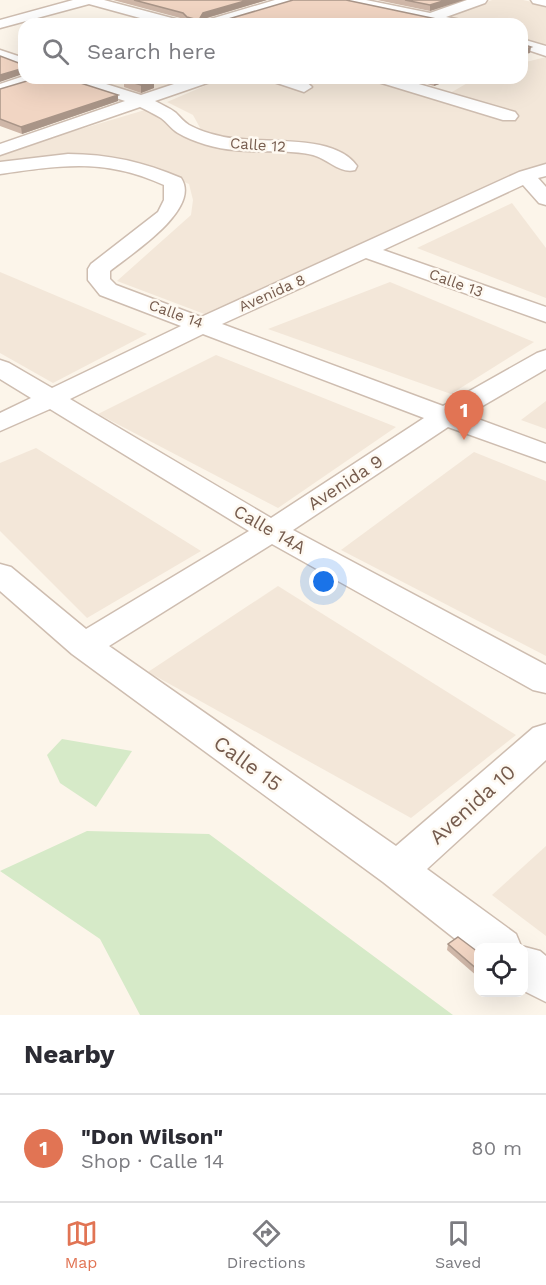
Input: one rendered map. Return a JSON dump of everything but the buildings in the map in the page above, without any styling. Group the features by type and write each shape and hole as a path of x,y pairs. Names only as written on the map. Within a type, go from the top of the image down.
{"street":[{"path":"22,18 88,0 156,18"},
{"path":"229,18 289,0"},
{"path":"347,0 436,18"},
{"path":"432,17 480,0"},
{"path":"538,0 546,2"},
{"path":"0,24 18,19"},
{"path":"528,45 546,52"},
{"path":"528,57 546,52"},
{"path":"0,55 18,61"},
{"path":"0,89 18,83"},
{"name":"Calle 12","path":"90,84 142,100 168,115 183,129 213,141 234,145 286,146 315,150 336,157 348,166"},
{"path":"0,150 189,84"},
{"path":"295,84 304,87"},
{"path":"402,84 509,116"},
{"path":"430,92 450,84"},
{"path":"9,130 34,140"},
{"name":"Calle 14","path":"0,168 84,158 120,162 152,171 174,182 174,200 166,215 99,269 99,280 108,290 204,324 546,454"},
{"path":"537,177 546,199"},
{"name":"Avenida 8","path":"0,423 204,324 537,177"},
{"name":"Calle 13","path":"367,251 546,315"},
{"name":"Avenida 9","path":"84,646 271,531 447,415 546,358"},
{"name":"Calle 14A","path":"0,368 271,531 546,681"},
{"name":"Calle 15","path":"0,574 84,646 398,870 493,943"},
{"name":"Avenida 10","path":"398,870 546,738"},
{"path":"528,968 546,982"}],"shaded area":[{"path":"492,0 523,0 546,5 546,48 528,42 528,18 452,18 444,16"},
{"path":"546,57 546,166 215,318 117,281 191,215 193,200 189,184 127,159 87,157 0,166 0,153 155,107 204,135 193,115 167,102 209,84 400,84 445,96 466,84 528,84 528,62"},
{"path":"107,84 191,84 155,99"},
{"path":"512,203 546,248 546,298 417,248"},
{"path":"0,272 147,334 53,383 0,353"},
{"path":"390,282 534,342 451,394 268,329"},
{"path":"216,355 396,427 278,508 98,414"},
{"path":"546,401 546,429 521,420"},
{"path":"36,448 201,551 87,618 0,531 0,463"},
{"path":"474,452 546,481 546,656 341,550"},
{"path":"278,586 516,735 411,818 148,672"},
{"path":"546,846 546,936 492,895"}],"green space":[{"path":"62,739 132,751 96,807 60,783 47,755"},
{"path":"87,831 209,834 453,1015 140,1015 100,939 0,871"}],"place":[{"name":"\"Don Wilson\"","path":"464,440"}]}
